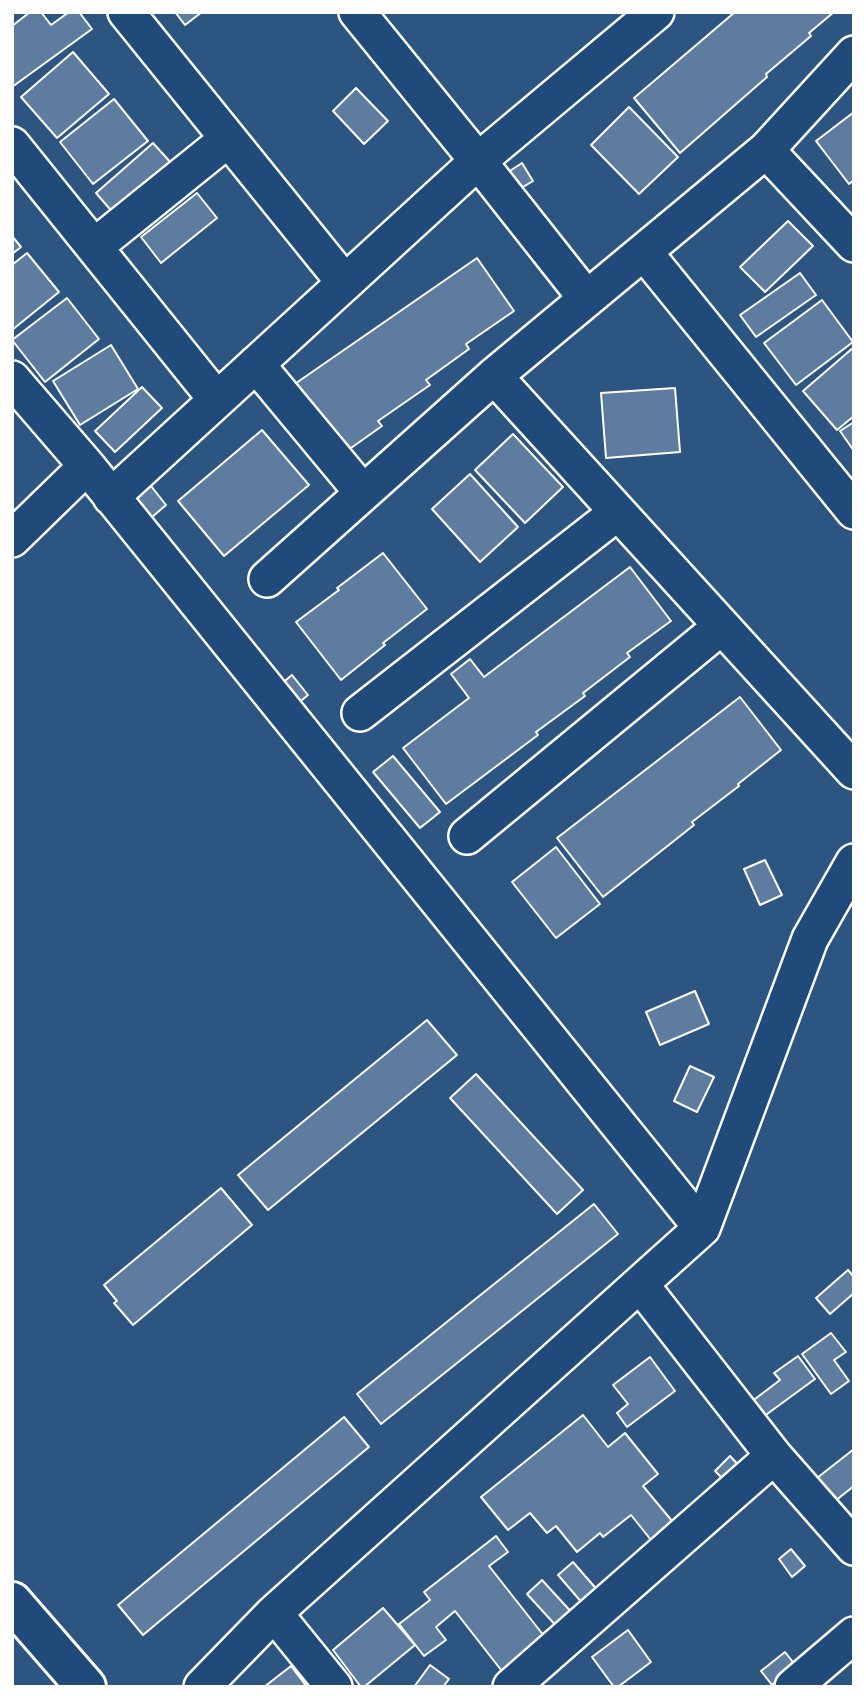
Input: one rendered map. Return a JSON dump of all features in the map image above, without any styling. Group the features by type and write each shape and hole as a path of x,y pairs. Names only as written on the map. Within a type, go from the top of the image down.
{"street":[{"path":"126,12 345,283"},
{"path":"111,497 478,161 656,12"},
{"path":"377,19 478,161 587,299"},
{"path":"267,579 494,376 766,150 854,54"},
{"path":"94,247 228,139"},
{"path":"12,145 217,400"},
{"path":"766,150 854,244"},
{"path":"644,252 854,511"},
{"path":"256,364 363,493"},
{"path":"494,376 854,771"},
{"path":"12,379 87,466 702,1227"},
{"path":"12,539 87,466"},
{"path":"360,713 618,512"},
{"path":"467,836 722,626"},
{"path":"202,1687 274,1614 702,1227 810,939 854,862"},
{"path":"640,1284 774,1456 854,1547"},
{"path":"511,1687 774,1456"},
{"path":"12,1602 86,1687"},
{"path":"274,1614 334,1687"},
{"path":"793,1687 854,1634"}],"building":[{"path":"30,12 41,12 51,25 69,12 79,12 92,29 12,87 12,26"},
{"path":"175,12 202,12 185,25"},
{"path":"735,12 834,12 809,33 811,36 766,74 767,77 680,153 634,98"},
{"path":"73,52 109,94 57,138 21,97"},
{"path":"356,88 388,121 364,144 333,111"},
{"path":"114,99 148,141 93,184 60,142"},
{"path":"629,107 678,157 639,194 591,145"},
{"path":"854,112 854,180 849,184 816,141"},
{"path":"153,143 173,165 115,215 96,193"},
{"path":"522,163 533,181 513,193 502,176"},
{"path":"197,193 217,218 161,263 141,237"},
{"path":"788,221 813,246 765,292 740,267"},
{"path":"12,236 21,247 12,254"},
{"path":"27,253 59,292 12,330 12,265"},
{"path":"477,258 514,311 466,344 469,349 426,380 430,385 378,421 382,426 334,460 286,390"},
{"path":"800,273 816,295 756,337 740,315"},
{"path":"67,298 99,339 45,382 12,340"},
{"path":"822,300 853,342 796,385 764,343"},
{"path":"111,345 138,389 80,425 53,381"},
{"path":"854,347 854,416 837,430 803,391"},
{"path":"142,387 162,408 115,452 95,431"},
{"path":"675,388 680,452 606,458 601,393"},
{"path":"854,422 854,451 840,431"},
{"path":"262,430 309,485 224,556 178,501"},
{"path":"513,434 563,487 525,523 475,470"},
{"path":"470,474 518,527 480,562 432,509"},
{"path":"151,486 166,505 151,518 135,499"},
{"path":"383,553 427,609 341,680 296,622"},
{"path":"630,567 671,621 627,653 630,657 583,693 585,696 536,732 538,735 446,804 403,748 469,698 451,674 470,659 484,677"},
{"path":"292,675 308,695 296,705 280,685"},
{"path":"740,697 781,750 692,822 694,825 603,897 557,838"},
{"path":"393,756 440,812 420,828 373,772"},
{"path":"556,847 600,904 556,938 512,882"},
{"path":"765,860 782,895 760,905 744,869"},
{"path":"695,991 709,1024 660,1045 646,1012"},
{"path":"427,1020 457,1055 268,1210 238,1175"},
{"path":"690,1066 714,1077 697,1112 674,1101"},
{"path":"476,1074 583,1190 557,1214 450,1098"},
{"path":"221,1188 252,1225 133,1325 114,1303 117,1301 104,1285"},
{"path":"594,1204 618,1234 381,1424 357,1394"},
{"path":"848,1270 854,1277 854,1293 830,1314 816,1298"},
{"path":"831,1333 846,1352 834,1360 849,1381 831,1394 802,1354"},
{"path":"798,1356 815,1379 763,1417 751,1402 780,1380 774,1373"},
{"path":"650,1357 675,1391 627,1427 617,1413 628,1404 613,1385"},
{"path":"583,1415 608,1447 625,1433 658,1474 643,1486 677,1527 655,1545 631,1515 603,1537 600,1533 577,1552 556,1526 547,1533 530,1513 508,1530 481,1497"},
{"path":"344,1417 369,1447 143,1635 118,1605"},
{"path":"854,1449 854,1486 835,1501 817,1478"},
{"path":"730,1456 743,1470 728,1484 715,1471"},
{"path":"496,1536 508,1552 489,1566 548,1641 505,1675 455,1611 436,1627 446,1640 424,1656 399,1624 430,1600 424,1592"},
{"path":"791,1549 805,1566 792,1577 779,1559"},
{"path":"573,1562 599,1592 584,1605 558,1575"},
{"path":"542,1580 574,1615 559,1629 527,1594"},
{"path":"383,1608 415,1645 361,1687 333,1650"},
{"path":"628,1630 651,1662 618,1687 614,1687 592,1657"},
{"path":"785,1652 796,1666 772,1685 761,1671"},
{"path":"430,1665 449,1679 443,1687 414,1687"},
{"path":"291,1666 307,1687 264,1687"}]}
